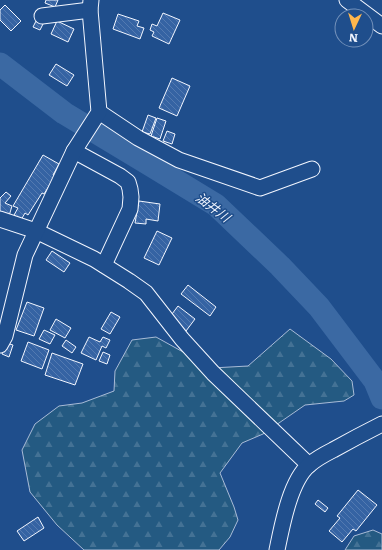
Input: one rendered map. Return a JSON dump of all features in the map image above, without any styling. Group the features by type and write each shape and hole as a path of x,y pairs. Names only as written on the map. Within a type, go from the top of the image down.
{"street":[{"path":"347,0 382,26"},
{"path":"0,345 5,336 25,255 76,148 95,118 90,5 42,16"},
{"path":"95,118 138,138 179,160 260,188 312,169"},
{"path":"76,148 128,182 130,189 130,209 104,265"},
{"path":"0,219 36,231 94,259 146,293 182,339 213,373 309,465"},
{"path":"277,550 289,500 295,485 309,465 325,454 382,424"}],"green space":[{"path":"290,329 331,359 352,381 354,395 344,401 305,405 263,434 242,443 220,473 238,520 230,537 219,550 84,550 57,525 30,492 22,450 35,424 59,406 82,403 114,391 115,371 132,340 156,337 212,368 248,366"},
{"path":"373,530 382,534 382,550 345,550 354,536"}],"building":[{"path":"46,0 58,0 55,7 45,3"},
{"path":"5,5 21,21 11,31 0,20 0,10"},
{"path":"163,13 180,20 169,44 152,36 154,32 150,30 152,24 157,26"},
{"path":"118,14 139,21 137,26 144,28 140,39 113,29"},
{"path":"38,17 45,20 40,30 33,27"},
{"path":"57,21 74,29 68,42 51,34"},
{"path":"56,64 74,75 67,86 49,75"},
{"path":"172,78 190,86 177,116 159,108"},
{"path":"148,115 156,118 150,134 142,132"},
{"path":"157,118 166,121 160,139 151,136"},
{"path":"167,131 175,134 172,144 163,141"},
{"path":"43,155 59,164 53,175 55,176 44,194 42,193 28,215 25,213 21,220 14,215 18,208 13,206"},
{"path":"6,192 11,196 5,203 12,206 9,216 0,212 0,198"},
{"path":"139,201 160,204 158,221 146,219 146,224 135,223"},
{"path":"157,231 172,238 159,265 144,258"},
{"path":"52,251 70,263 64,272 46,260"},
{"path":"188,285 216,307 210,316 181,294"},
{"path":"27,302 44,308 34,336 16,330"},
{"path":"178,306 195,319 186,331 169,318"},
{"path":"111,312 120,317 110,334 101,329"},
{"path":"56,319 71,328 65,338 50,330"},
{"path":"44,330 55,335 50,344 39,339"},
{"path":"89,337 100,342 103,337 110,340 106,348 102,346 96,360 81,353"},
{"path":"66,340 76,347 72,353 62,346"},
{"path":"28,342 49,350 42,369 21,361"},
{"path":"6,343 13,345 9,357 2,354"},
{"path":"103,352 110,355 107,364 99,361"},
{"path":"52,353 83,364 75,385 45,375"},
{"path":"358,490 377,505 356,531 353,529 342,542 329,531 340,518 337,516"},
{"path":"318,500 328,508 325,512 315,504"},
{"path":"38,517 44,528 24,541 17,531"}],"waterway":[{"name":"油井川","path":"0,64 64,113 216,205 280,266 319,307 375,381 382,398"}]}
